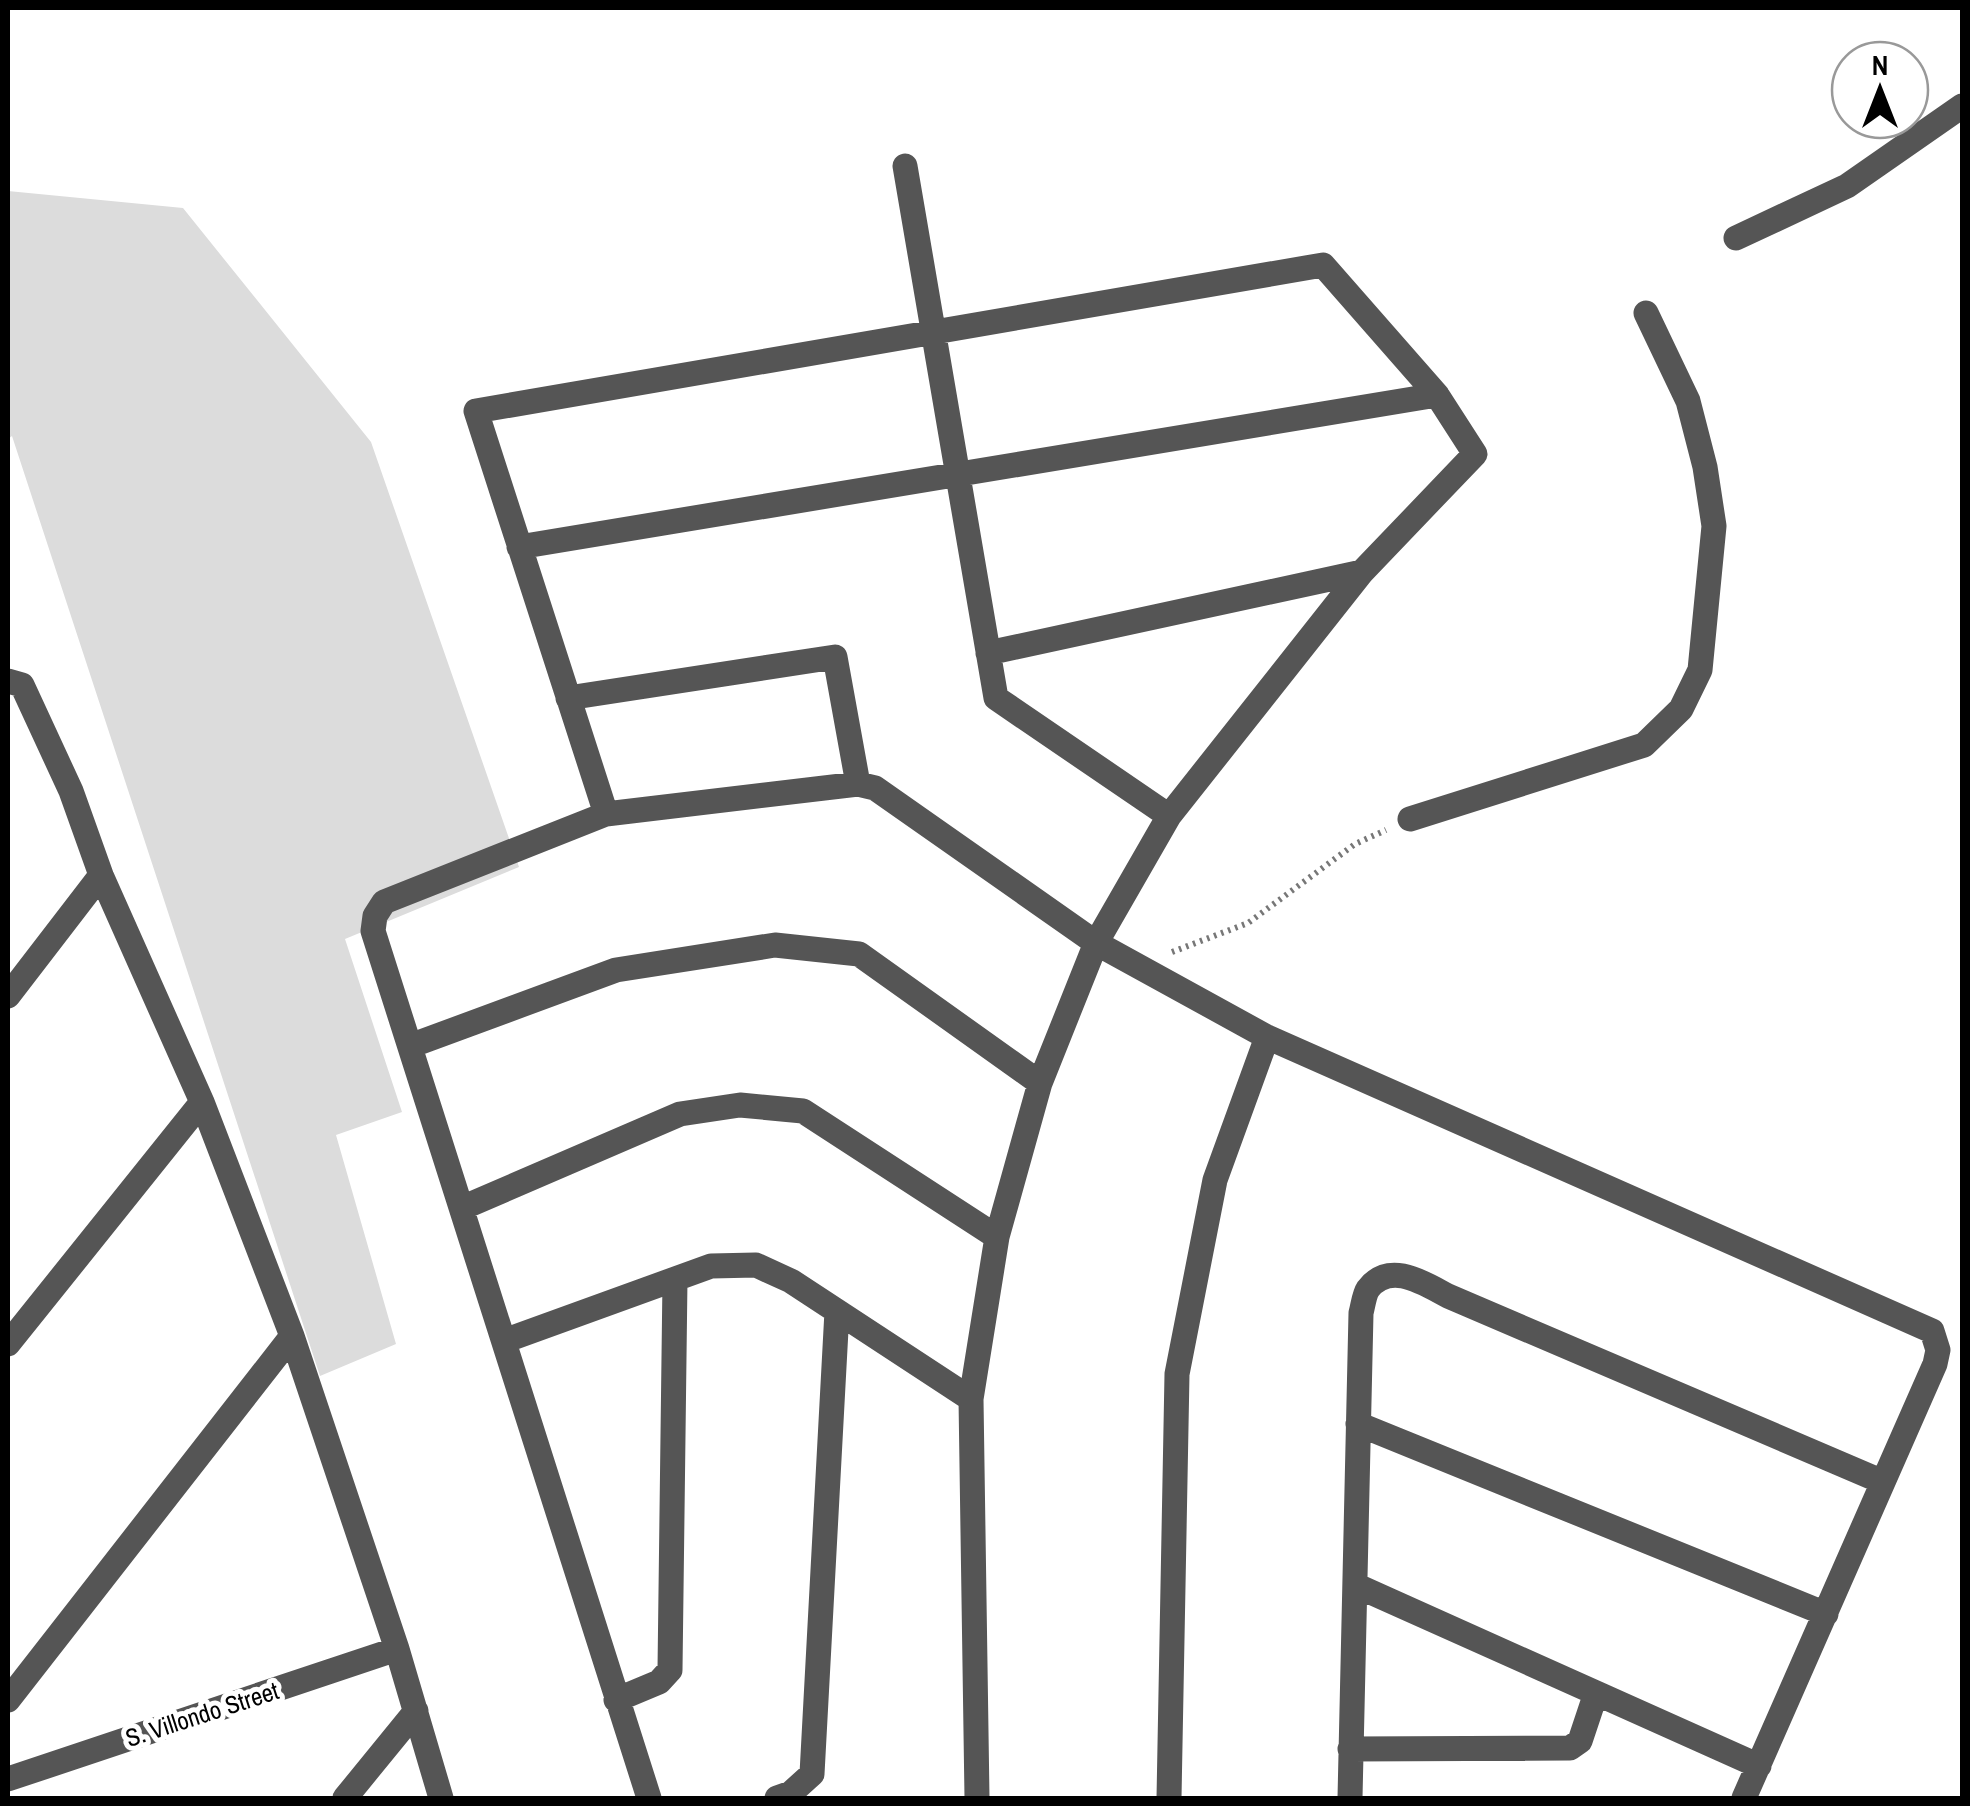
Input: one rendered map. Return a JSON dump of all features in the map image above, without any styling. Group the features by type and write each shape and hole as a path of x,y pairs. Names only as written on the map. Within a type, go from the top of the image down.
{"street":[{"path":"1736,238 1847,186 1962,106"},
{"path":"905,166 996,698 1169,816"},
{"path":"606,814 476,411 1323,265 1436,395 1475,454 1362,572 1169,816 1096,944 1040,1083 997,1237 971,1399 977,1798"},
{"path":"1410,819 1644,745 1681,709 1700,670 1714,526 1706,468 1688,401 1646,313"},
{"path":"519,547 1436,395"},
{"path":"988,652 1362,572"},
{"path":"568,698 836,658 858,784"},
{"path":"8,681 22,685 71,791 100,875 202,1102 292,1336 398,1649 441,1798"},
{"path":"649,1798 373,931 375,916 384,902 606,814 858,784 875,788 1096,944 1267,1037 1932,1331 1938,1350 1936,1364 1744,1798"},
{"path":"8,996 100,875"},
{"path":"410,1046 616,970 775,945 859,954 1040,1083"},
{"path":"1170,1798 1176,1374 1215,1180 1267,1037"},
{"path":"8,1344 202,1102"},
{"path":"462,1208 680,1114 740,1105 802,1111 997,1237"},
{"path":"504,1341 710,1266 756,1265 791,1281 971,1399"},
{"path":"1350,1798 1361,1312 1368,1289 1384,1278 1406,1274 1448,1296 1883,1482"},
{"path":"616,1700 659,1682 670,1670 675,1279"},
{"path":"777,1798 791,1793 812,1774 837,1311"},
{"path":"8,1700 292,1336"},
{"path":"1358,1424 1826,1614"},
{"path":"1355,1585 1758,1766"},
{"name":"S. Villondo Street","path":"8,1779 398,1649"},
{"path":"1350,1750 1570,1748 1580,1741 1596,1693"},
{"path":"345,1798 416,1711"}],"path":[{"path":"1133,966 1248,924 1355,844 1410,819"}],"shaded area":[{"path":"8,191 183,208 371,442 519,867 345,939 402,1112 336,1135 396,1344 320,1376 12,436 8,439"}]}
